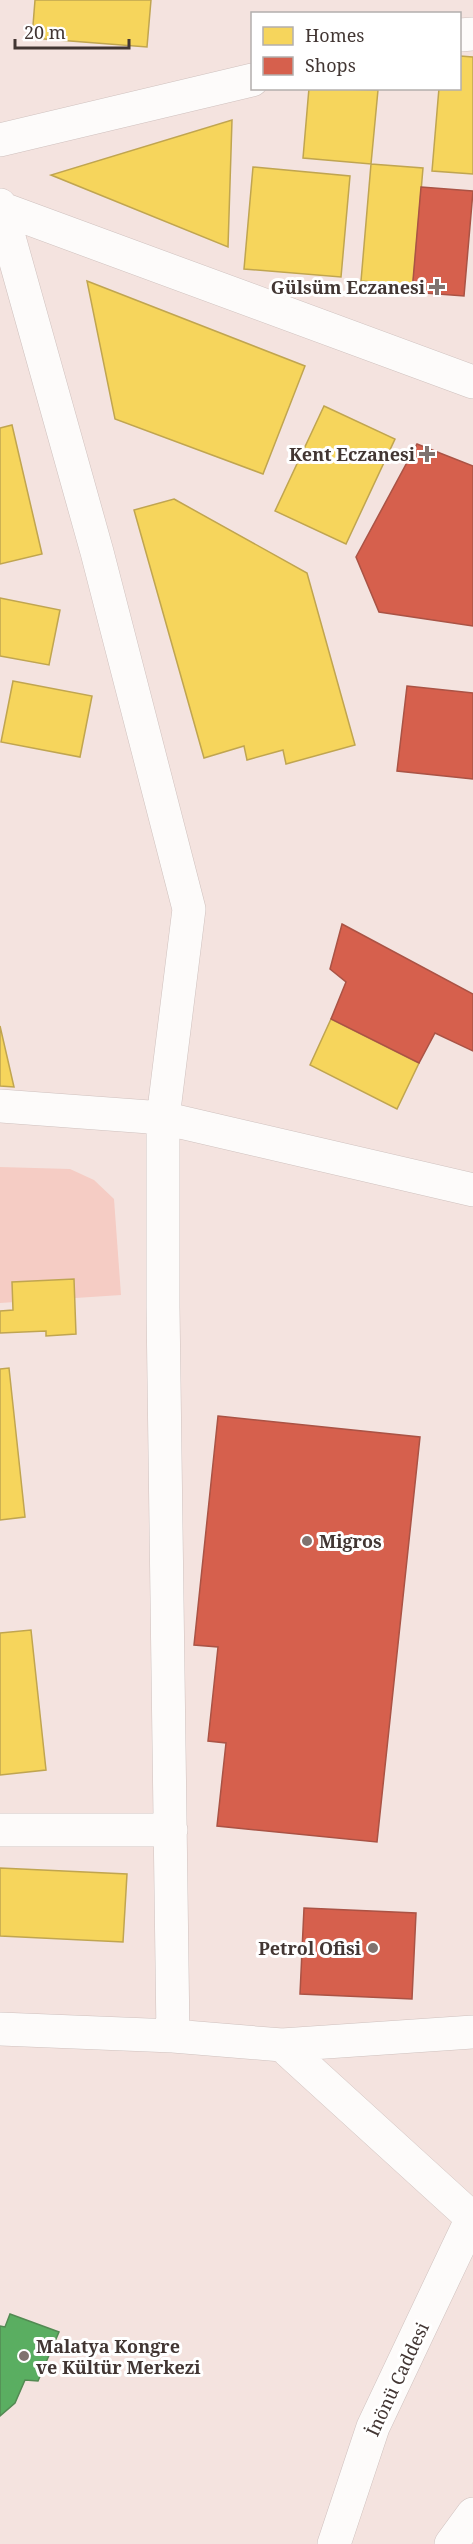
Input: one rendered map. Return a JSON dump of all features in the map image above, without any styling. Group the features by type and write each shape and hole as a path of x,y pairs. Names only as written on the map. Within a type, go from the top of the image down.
{"street":[{"path":"0,140 251,80"},
{"path":"0,207 473,382"},
{"path":"0,207 97,552 189,909 164,1118 163,1307 173,2036"},
{"path":"0,1106 164,1118 473,1190"},
{"path":"0,1830 171,1830"},
{"path":"0,2029 173,2036 282,2045 473,2032"},
{"path":"282,2045 473,2217"},
{"name":"İnönü Caddesi","path":"334,2544 373,2427 473,2217"},
{"path":"451,2544 473,2514"}],"shaded area":[{"path":"0,1167 70,1169 94,1180 114,1199 121,1295 0,1303"}],"building: Homes":[{"path":"35,0 151,0 147,47 32,38"},
{"path":"461,56 473,57 473,174 432,171 439,90 461,90"},
{"path":"309,90 378,90 371,164 303,158"},
{"path":"232,120 228,247 51,175"},
{"path":"371,164 423,168 413,285 361,281"},
{"path":"253,167 350,176 341,277 244,269"},
{"path":"87,281 305,366 263,474 115,419"},
{"path":"324,406 395,439 346,544 275,511"},
{"path":"12,425 42,554 0,564 0,428"},
{"path":"174,499 307,573 355,745 286,764 283,750 247,760 244,746 204,758 134,510"},
{"path":"0,598 60,610 49,665 0,656"},
{"path":"13,681 92,696 80,757 1,742"},
{"path":"331,1019 419,1063 397,1109 310,1065"},
{"path":"0,1026 14,1087 0,1086"},
{"path":"74,1279 76,1334 46,1336 46,1331 0,1333 0,1311 13,1310 12,1282"},
{"path":"9,1368 25,1517 0,1520 0,1369"},
{"path":"31,1630 46,1770 0,1775 0,1633"},
{"path":"0,1868 127,1874 123,1942 0,1936"}],"building: Shops":[{"path":"421,187 473,191 464,296 412,292"},
{"path":"417,444 473,466 473,626 379,612 356,557"},
{"path":"407,686 473,693 473,779 397,771"},
{"path":"342,924 473,994 473,1051 435,1033 419,1063 331,1019 346,982 330,969"},
{"name":"Migros","path":"218,1416 420,1437 377,1842 217,1826 226,1743 208,1741 218,1647 194,1645"},
{"path":"304,1908 416,1913 412,1999 300,1994"}],"building: Public":[{"name":"Malatya Kongre ve Kültür Merkezi","path":"10,2314 59,2332 38,2381 25,2380 15,2403 0,2416 0,2326 5,2327"}],"place":[{"name":"Gülsüm Eczanesi","path":"437,287"},
{"name":"Kent Eczanesi","path":"427,454"},
{"name":"Migros","path":"307,1541"},
{"name":"Petrol Ofisi","path":"373,1948"},
{"name":"Malatya Kongre ve Kültür Merkezi","path":"24,2356"}]}
